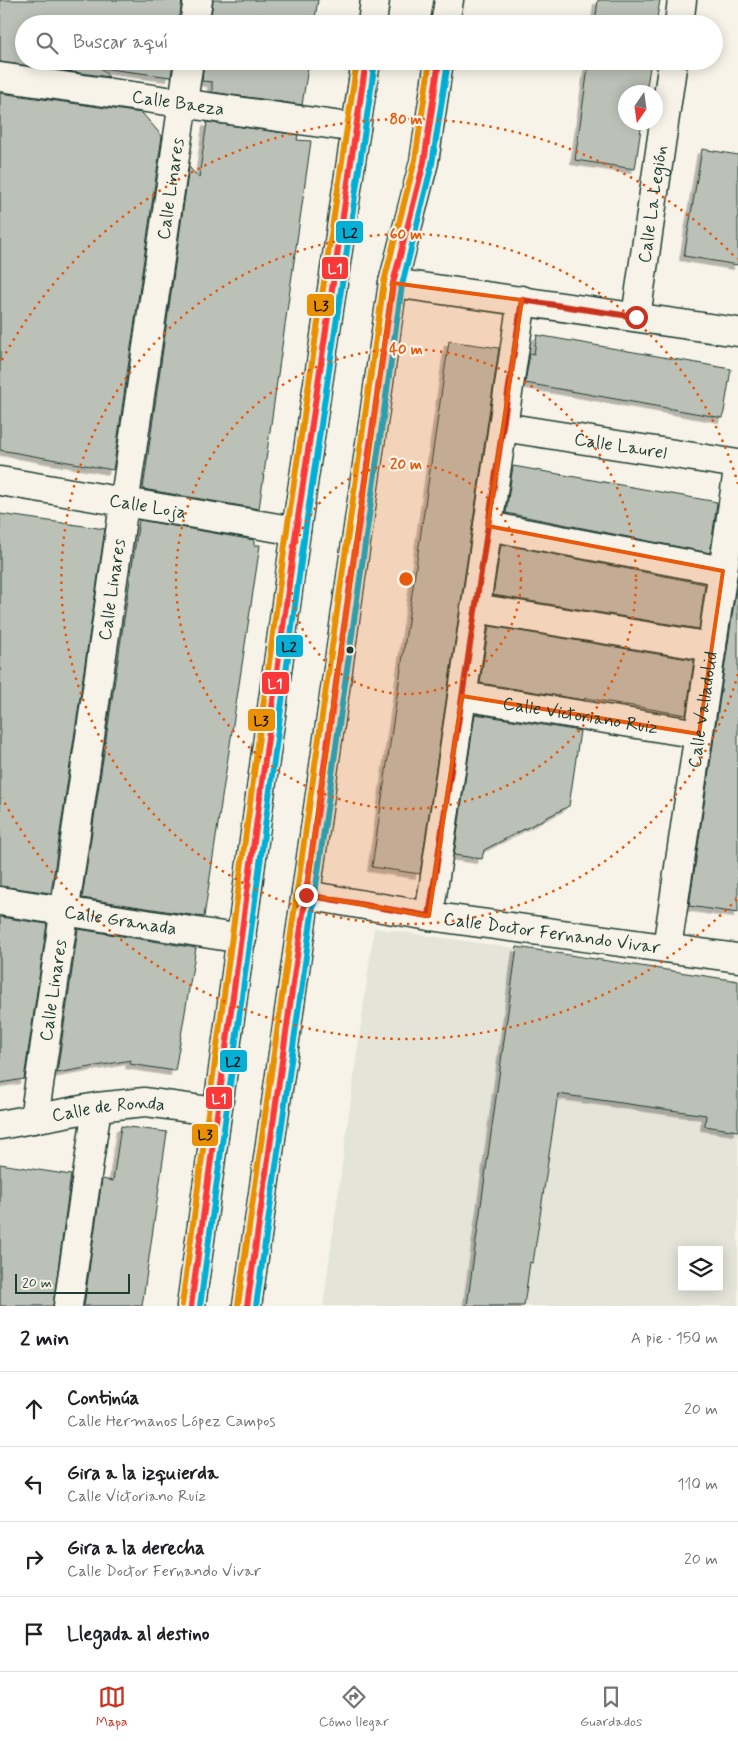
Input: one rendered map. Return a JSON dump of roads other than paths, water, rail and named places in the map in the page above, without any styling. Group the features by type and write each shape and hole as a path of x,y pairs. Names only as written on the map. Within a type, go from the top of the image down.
{"street":[{"path":"196,15 198,0"},
{"path":"373,15 375,0"},
{"path":"446,15 449,0"},
{"path":"680,15 682,0"},
{"name":"Calle Linares","path":"34,1119 188,70"},
{"path":"191,1306 296,531 365,70"},
{"path":"247,1306 393,283 424,162 439,70"},
{"name":"Calle La Legión","path":"636,317 672,70"},
{"name":"Calle Baeza","path":"0,77 183,105 356,128"},
{"path":"393,283 738,332"},
{"path":"429,916 522,300"},
{"name":"Calle Laurel","path":"503,427 738,464"},
{"name":"Calle Valladolid","path":"667,948 738,470"},
{"name":"Calle Loja","path":"0,481 296,531"},
{"path":"488,526 723,571"},
{"path":"475,608 712,647"},
{"name":"Calle Victoriano Ruiz","path":"462,696 699,734"},
{"name":"Calle Doctor Fernando Vivar","path":"306,895 429,916 738,958"},
{"name":"Calle Granada","path":"0,901 242,939"},
{"name":"Calle de Ronda","path":"0,1125 97,1107 145,1102 217,1112"},
{"path":"68,1306 97,1107"}]}
